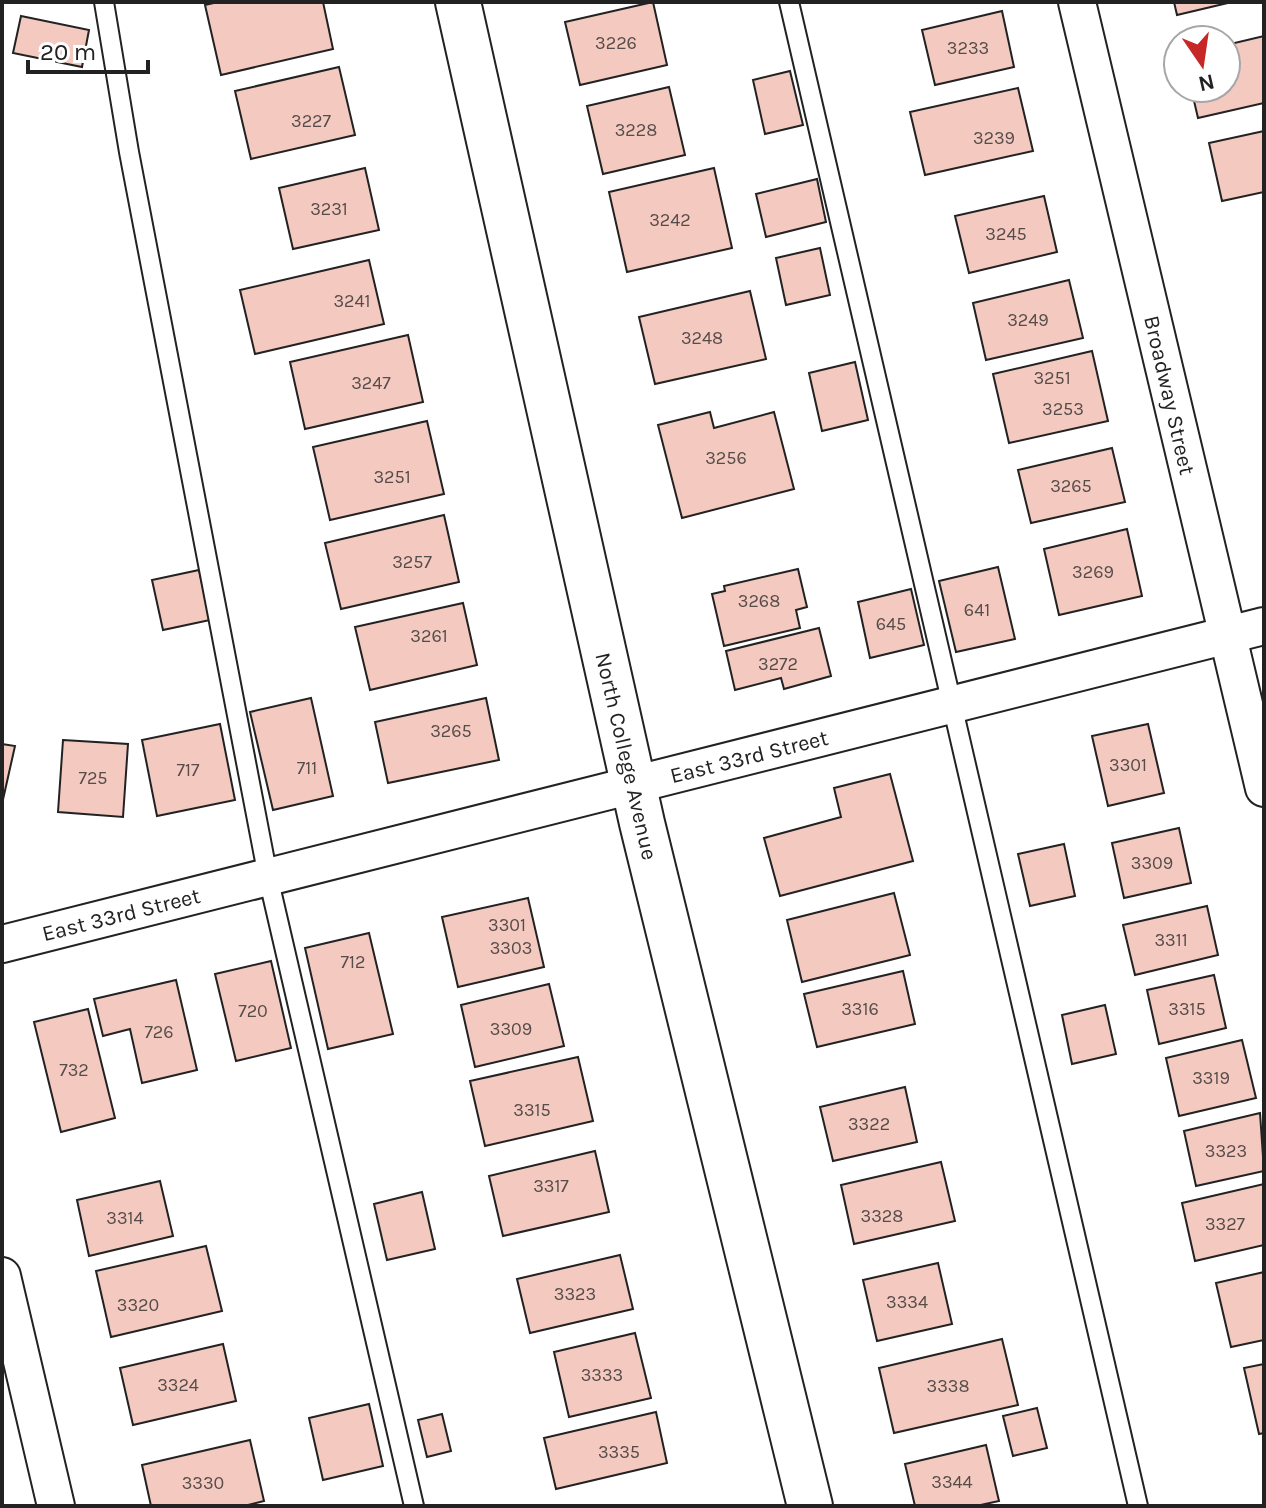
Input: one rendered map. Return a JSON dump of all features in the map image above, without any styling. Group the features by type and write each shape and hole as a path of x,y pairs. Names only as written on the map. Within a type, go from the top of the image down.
{"main road":[{"name":"North College Avenue","path":"458,2 633,785 810,1506"}],"street":[{"name":"Broadway Street","path":"1077,2 1264,788"},
{"name":"East 33rd Street","path":"2,944 1264,626"},
{"path":"2,1276 56,1506"}],"lane":[{"path":"104,2 129,152 268,877 414,1506"},
{"path":"789,2 1138,1506"}],"building":[{"path":"218,2 323,2 333,49 221,75 205,5"},
{"path":"653,2 667,65 580,85 565,22"},
{"path":"1174,2 1232,2 1177,15"},
{"path":"1002,11 1014,67 935,85 922,30"},
{"path":"21,16 89,30 82,67 13,53"},
{"path":"1264,36 1264,103 1198,118 1195,104 1242,104 1242,41"},
{"path":"339,67 355,135 251,159 235,91"},
{"path":"790,71 803,125 765,134 753,80"},
{"path":"669,87 685,155 603,174 587,106"},
{"path":"1018,88 1033,151 925,175 910,112"},
{"path":"1264,131 1264,192 1222,201 1209,143"},
{"path":"365,168 379,230 293,249 279,188"},
{"path":"714,168 732,248 627,272 609,192"},
{"path":"817,179 826,222 766,237 756,194"},
{"path":"1044,196 1057,252 969,273 955,216"},
{"path":"820,248 830,295 786,305 776,258"},
{"path":"369,260 384,324 255,354 240,290"},
{"path":"1069,280 1083,338 986,360 973,303"},
{"path":"750,291 766,359 655,384 639,317"},
{"path":"408,335 423,402 305,429 290,362"},
{"path":"1092,351 1108,421 1009,443 993,374"},
{"path":"855,362 868,420 822,431 809,373"},
{"path":"710,412 714,428 774,412 794,489 682,518 658,425"},
{"path":"427,421 444,494 330,520 313,447"},
{"path":"1112,448 1125,502 1031,523 1018,470"},
{"path":"444,515 459,582 341,609 325,543"},
{"path":"1127,529 1142,596 1059,615 1044,549"},
{"path":"998,567 1015,639 956,652 939,581"},
{"path":"798,569 807,607 796,610 800,628 724,646 712,594 725,591 724,586"},
{"path":"199,570 210,620 163,630 152,580"},
{"path":"911,589 924,645 870,658 858,602"},
{"path":"463,603 477,665 370,690 355,627"},
{"path":"819,628 831,676 784,689 781,678 735,690 726,651"},
{"path":"311,698 333,796 273,810 250,712"},
{"path":"486,698 499,760 388,783 375,722"},
{"path":"220,724 235,800 157,816 142,740"},
{"path":"1148,724 1164,793 1108,806 1092,736"},
{"path":"63,740 128,744 123,817 58,812"},
{"path":"2,744 15,746 2,804"},
{"path":"890,774 913,861 780,896 764,838 841,817 834,788"},
{"path":"1179,828 1191,883 1124,898 1112,843"},
{"path":"1064,844 1075,896 1030,906 1018,854"},
{"path":"894,893 910,955 802,982 787,920"},
{"path":"528,898 544,967 458,987 442,917"},
{"path":"1207,906 1218,955 1135,975 1123,925"},
{"path":"369,933 393,1034 328,1049 305,948"},
{"path":"271,961 291,1048 236,1061 215,974"},
{"path":"903,971 915,1024 817,1047 804,994"},
{"path":"1214,975 1226,1028 1159,1044 1147,990"},
{"path":"176,980 197,1070 142,1083 130,1029 103,1036 94,999"},
{"path":"549,984 564,1046 475,1067 461,1005"},
{"path":"1105,1005 1116,1054 1072,1064 1062,1015"},
{"path":"88,1009 115,1118 61,1132 34,1022"},
{"path":"1242,1040 1256,1098 1179,1116 1166,1058"},
{"path":"578,1057 593,1121 485,1146 470,1081"},
{"path":"905,1087 917,1142 833,1161 820,1107"},
{"path":"1260,1113 1264,1171 1196,1186 1184,1131"},
{"path":"595,1151 609,1212 503,1236 489,1176"},
{"path":"941,1162 955,1221 854,1244 841,1185"},
{"path":"160,1181 173,1236 89,1256 77,1200"},
{"path":"1264,1184 1264,1245 1195,1261 1182,1203"},
{"path":"422,1192 435,1249 387,1260 374,1204"},
{"path":"206,1246 222,1311 111,1337 96,1271"},
{"path":"620,1255 633,1309 530,1333 517,1279"},
{"path":"938,1263 952,1324 877,1341 863,1280"},
{"path":"1264,1272 1264,1340 1231,1347 1216,1283"},
{"path":"635,1333 651,1398 569,1417 554,1352"},
{"path":"1002,1339 1018,1405 894,1433 879,1368"},
{"path":"223,1344 236,1401 133,1425 120,1368"},
{"path":"1264,1364 1264,1433 1259,1434 1244,1368"},
{"path":"369,1404 383,1466 323,1480 309,1418"},
{"path":"1037,1408 1047,1448 1013,1456 1003,1416"},
{"path":"656,1412 667,1463 556,1489 544,1438"},
{"path":"442,1414 451,1451 427,1457 418,1420"},
{"path":"250,1440 264,1501 244,1506 151,1506 142,1465"},
{"path":"986,1445 999,1501 976,1506 915,1506 905,1464"}]}
